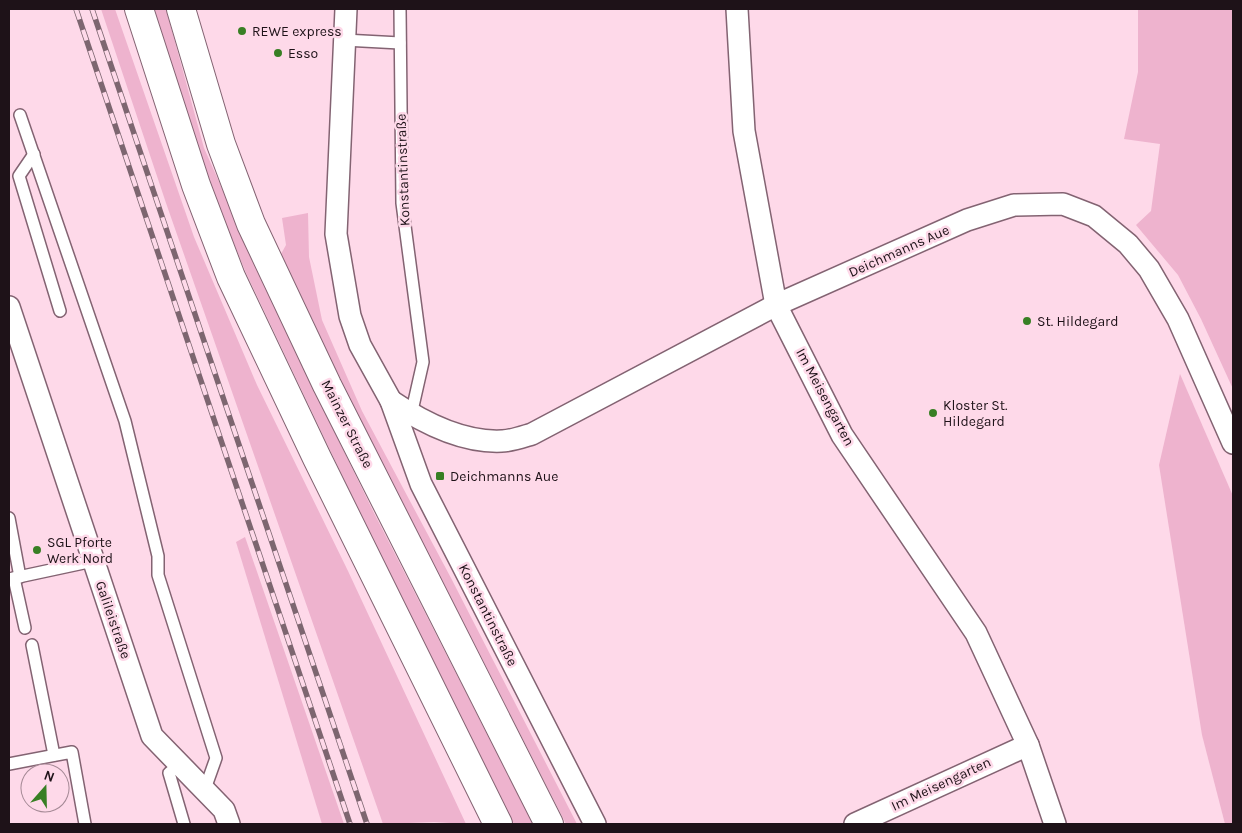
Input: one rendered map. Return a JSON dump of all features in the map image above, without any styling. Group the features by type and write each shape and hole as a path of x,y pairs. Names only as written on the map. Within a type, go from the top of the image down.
{"main road":[{"path":"139,9 196,186 231,277 317,458 498,824"},
{"name":"Mainzer Straße","path":"181,9 221,144 251,224 327,385 549,824"}],"street":[{"name":"Konstantinstraße","path":"346,9 336,234 350,316 360,345 391,401 421,484 595,824"},
{"name":"Im Meisengarten","path":"737,9 744,131 776,305 842,435 976,633 1028,745 1055,824"},
{"name":"Deichmanns Aue","path":"467,437 502,442 544,429 776,305 967,220 1014,205 1063,204 1094,216 1128,244 1149,269 1178,319 1233,443"},
{"name":"Galileistraße","path":"9,307 152,736 224,810 229,824"},
{"name":"Konstantinstraße","path":"391,401 411,415 433,426 467,437"},
{"name":"Im Meisengarten","path":"856,824 1028,745"}],"lane":[{"name":"Konstantinstraße","path":"400,9 402,203 423,362 411,415"},
{"path":"344,40 400,43"},
{"path":"20,115 125,421 158,556 158,575 216,758 205,789"},
{"path":"34,154 19,176 60,311"},
{"path":"9,518 14,578 25,628"},
{"path":"14,578 93,562"},
{"path":"32,645 54,755"},
{"path":"9,764 72,752 84,824"},
{"path":"180,764 169,773 184,824"}],"shaded area":[{"path":"101,9 115,9 194,237 257,385 348,571 466,824 434,822 383,824 166,203"},
{"path":"151,9 166,9 204,148 285,330 374,513 533,824 514,824 357,507 246,273 196,151"},
{"path":"1138,9 1233,9 1233,389 1201,319 1178,275 1136,225 1151,211 1160,144 1124,139 1138,72"},
{"path":"308,213 309,257 322,320 362,411 451,578 577,824 566,824 357,414 281,254 286,245 282,218"},
{"path":"1180,374 1233,496 1233,824 1225,824 1202,735 1159,465"},
{"path":"245,537 344,824 322,824 236,542"}],"railway":[{"path":"76,9 350,824"},
{"path":"92,9 367,824"}],"place":[{"name":"REWE express","path":"242,31"},
{"name":"Esso","path":"278,53"},
{"name":"St. Hildegard","path":"1027,321"},
{"name":"Kloster St. Hildegard","path":"933,413"},
{"name":"Deichmanns Aue","path":"440,476"},
{"name":"SGL Pforte Werk Nord","path":"37,550"}]}
